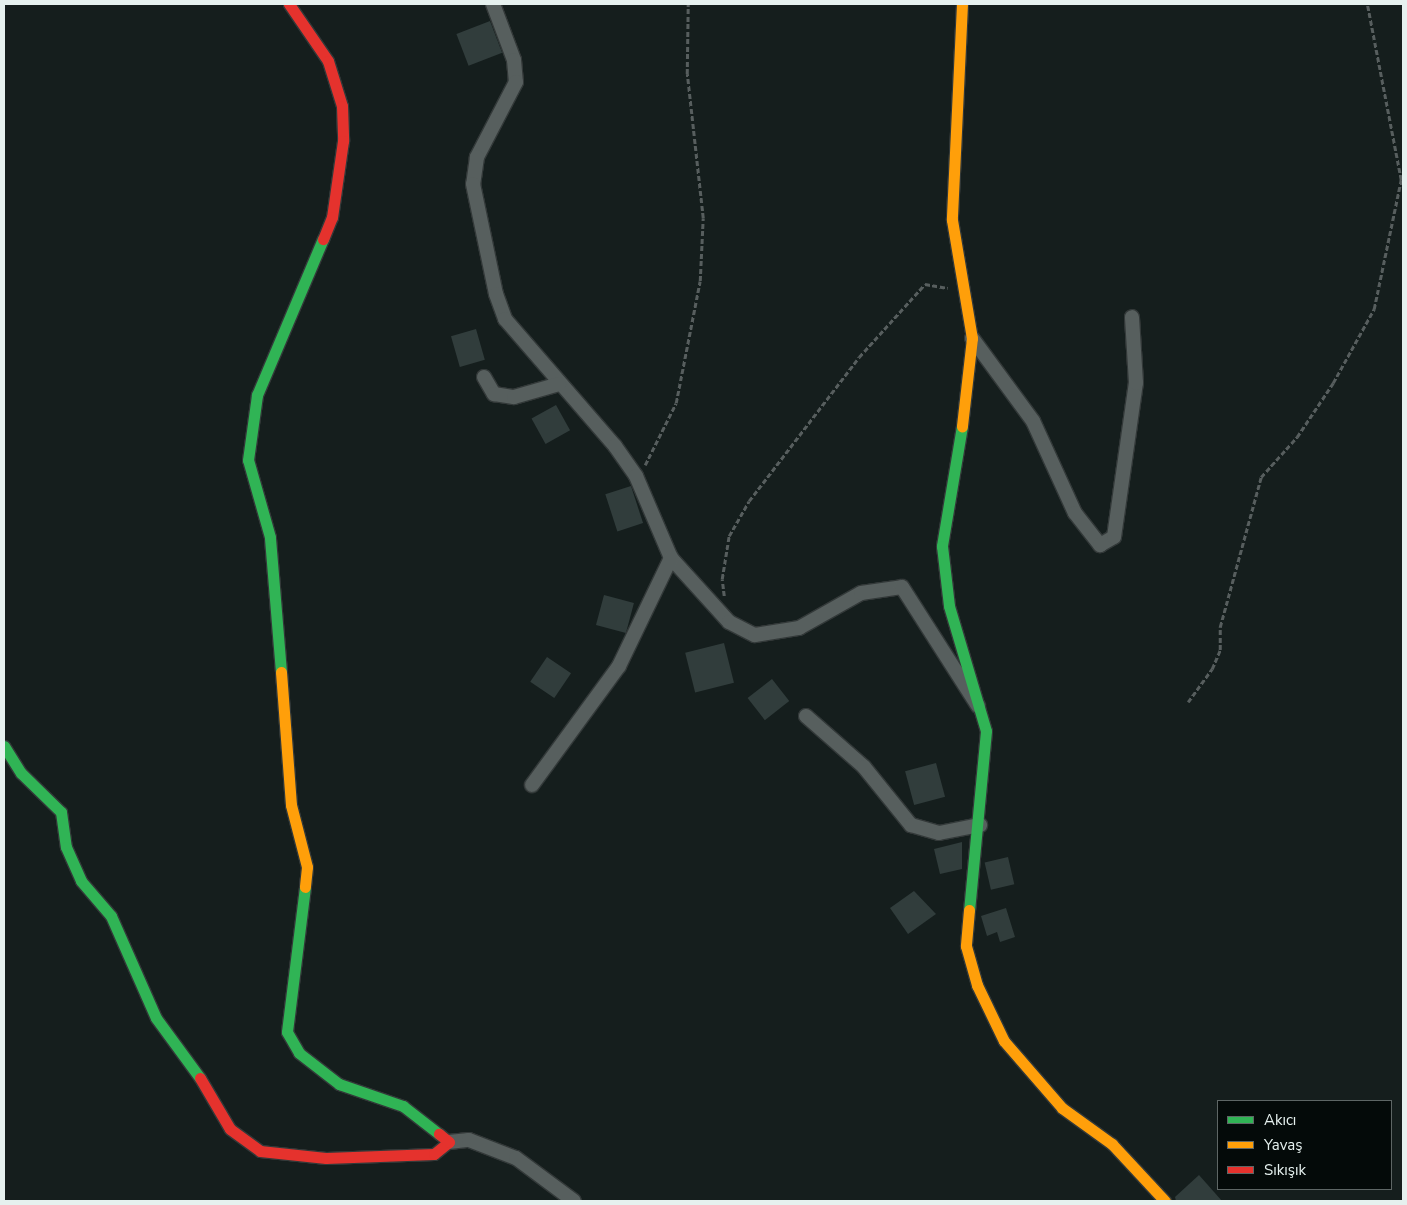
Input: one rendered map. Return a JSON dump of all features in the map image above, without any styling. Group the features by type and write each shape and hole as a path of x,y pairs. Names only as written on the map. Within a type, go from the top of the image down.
{"street":[{"path":"289,4 328,61 342,106 343,141 332,217 257,395 248,460 271,546 291,805 307,867 287,1032 299,1053 339,1084 403,1106 449,1142"},
{"path":"493,4 514,60 516,82 477,156 473,184 496,294 505,319 559,384 615,446 636,476 671,558 729,622 755,636 799,628 862,594 902,587 980,709"},
{"path":"962,4 952,220 961,294 972,338 969,398 942,546 949,606 986,731 980,825 966,946 977,985 1004,1041 1030,1076 1062,1108 1112,1144 1165,1201"},
{"path":"972,338 1033,421 1075,513 1100,545 1114,537 1136,383 1132,317"},
{"path":"484,377 494,394 514,397 559,384"},
{"path":"532,786 619,666 671,558"},
{"path":"806,716 864,767 910,825 940,833 980,825"},
{"path":"4,746 21,773 61,812 66,847 82,881 110,916 156,1018 190,1060 230,1129 260,1151 326,1158 434,1154 449,1142 470,1140 516,1158 574,1201"}],"path":[{"path":"636,476 652,457 676,403 700,281 703,218 687,74 688,4"},
{"path":"1188,702 1212,669 1220,650 1220,627 1261,477 1297,437 1323,399 1374,309 1401,180 1366,4"},
{"path":"729,622 722,578 725,556 730,536 749,501 859,357 925,284 961,294"}],"building":[{"path":"490,21 502,53 469,66 456,34"},
{"path":"476,329 485,360 460,367 451,336"},
{"path":"556,405 570,430 546,444 532,419"},
{"path":"631,486 643,523 617,531 605,494"},
{"path":"604,595 634,603 626,633 596,625"},
{"path":"724,643 734,683 695,692 685,653"},
{"path":"547,657 571,673 554,698 530,682"},
{"path":"772,679 789,701 765,720 748,698"},
{"path":"936,763 945,797 914,805 905,771"},
{"path":"962,842 962,869 940,874 934,849"},
{"path":"1008,857 1014,884 991,890 985,862"},
{"path":"914,891 936,914 908,934 890,908"},
{"path":"1006,908 1015,937 1000,942 997,932 987,936 981,916"},
{"path":"1199,1175 1222,1201 1176,1201 1175,1197"}],"traffic: fast":[{"path":"281,672 270,537 248,460 257,395 323,239"},
{"path":"962,426 942,546 949,606 986,731 969,910"},
{"path":"4,746 21,773 61,812 66,847 81,881 111,916 156,1018 200,1078"},
{"path":"305,887 287,1032 299,1053 339,1084 403,1106 439,1134"}],"traffic: slow":[{"path":"962,4 952,220 972,338 962,426"},
{"path":"281,672 291,805 307,867 305,887"},
{"path":"969,910 966,946 977,985 1004,1041 1062,1108 1112,1144 1165,1201"}],"traffic: jam":[{"path":"289,4 328,61 342,106 343,141 332,217 323,239"},
{"path":"200,1078 230,1129 260,1151 326,1158 434,1154 449,1142 439,1134"}]}
